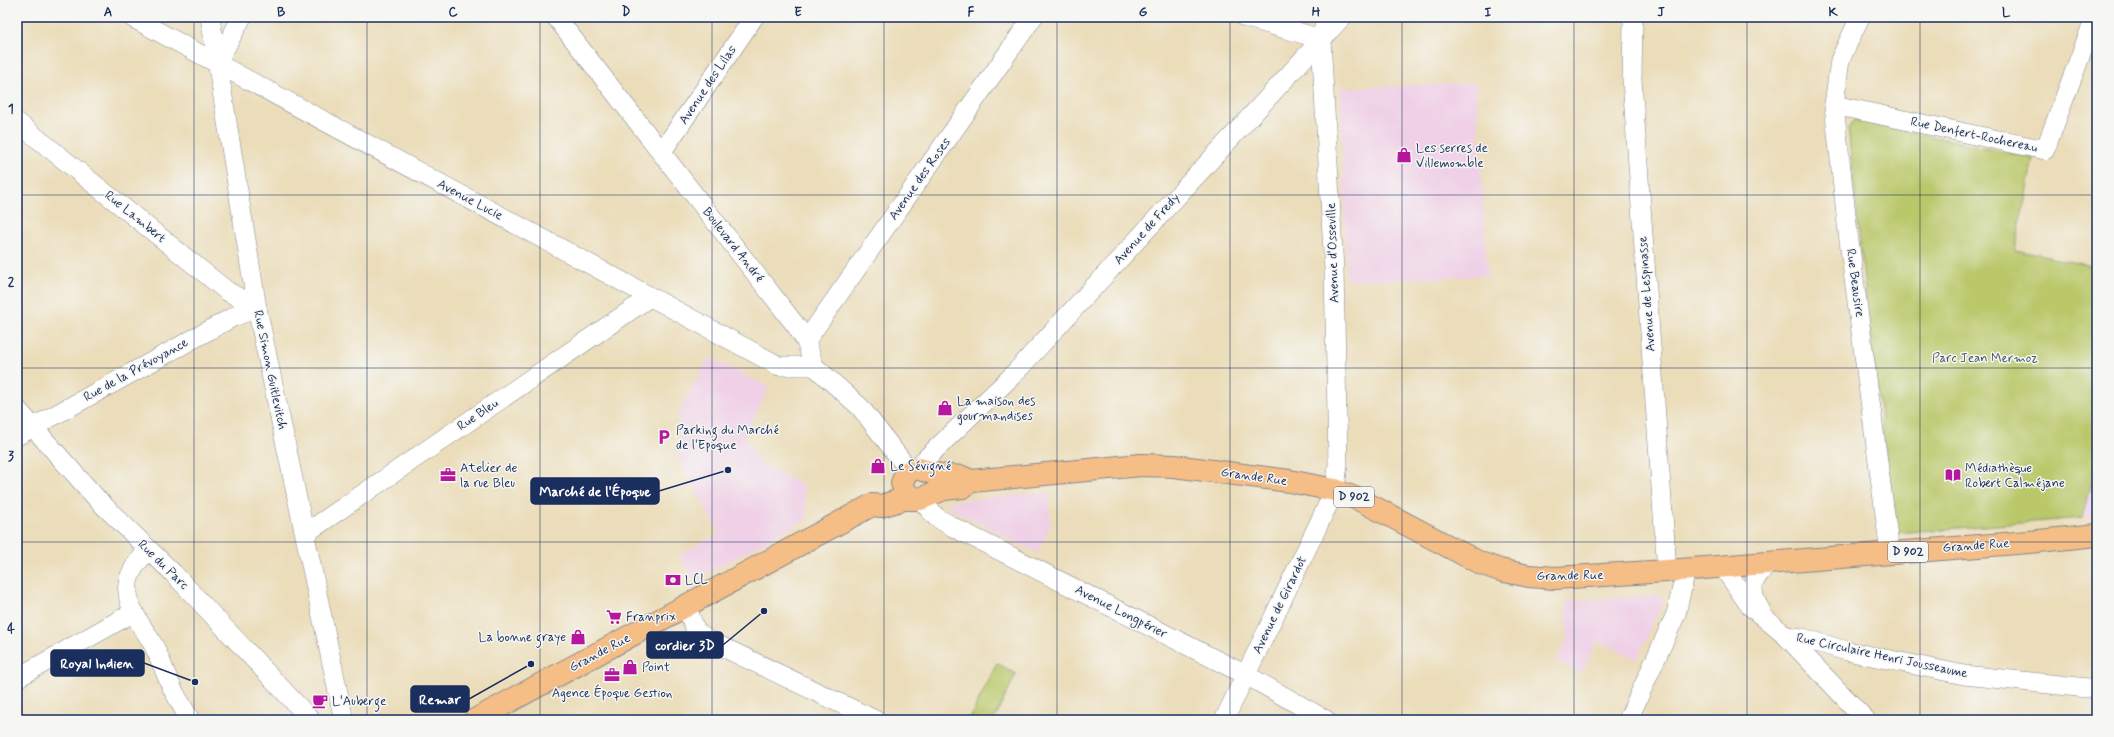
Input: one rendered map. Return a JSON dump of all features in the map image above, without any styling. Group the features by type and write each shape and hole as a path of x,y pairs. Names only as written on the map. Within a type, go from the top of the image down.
{"main road":[{"name":"Grande Rue","path":"872,504 880,506 904,499 921,498 944,489 962,486 970,481 1142,465 1174,466 1232,473 1336,490 1362,501 1480,562 1500,570 1529,576 1555,578 1722,567 2096,536"},
{"name":"Grande Rue","path":"475,720 872,504 876,497 917,472 950,477 962,477 970,481"},
{"path":"917,472 934,481 932,491 921,498 910,497 903,488 917,472"}],"street":[{"name":"Avenue Lucie","path":"130,17 779,366 814,366"},
{"name":"Rue Simon Guitlevitch","path":"210,17 257,308 306,534 343,716 341,720"},
{"path":"217,63 242,17"},
{"name":"Boulevard André","path":"556,17 798,327 806,342 814,366 860,407 917,472"},
{"name":"Avenue des Lilas","path":"661,153 754,17"},
{"name":"Avenue des Roses","path":"806,342 1033,17"},
{"path":"1244,17 1321,39"},
{"name":"Avenue d'Osseville","path":"1327,17 1321,39 1334,270 1338,464 1336,490"},
{"name":"Avenue de Fredy","path":"917,472 948,436 1012,376 1342,17"},
{"name":"Avenue de Lespinasse","path":"1628,720 1676,614 1677,570 1632,80 1633,17"},
{"name":"Rue Beausire","path":"1860,17 1840,60 1834,105 1848,233 1890,553"},
{"name":"Rue Denfert-Rochereau","path":"1834,105 2045,150 2095,17"},
{"name":"Rue Lambert","path":"17,122 227,291 257,308"},
{"name":"Rue Bleu","path":"306,534 650,297"},
{"name":"Rue de la Prévoyance","path":"17,436 233,317 257,308"},
{"name":"Rue du Parc","path":"17,409 98,500 148,551 173,573 311,720"},
{"name":"Avenue de Girardot","path":"1224,720 1336,490"},
{"name":"Avenue Longpérier","path":"921,498 936,517 951,526 1246,675 1326,720"},
{"path":"148,551 141,557 128,581 128,593 134,612 155,648 172,687 190,720"},
{"path":"1767,621 1756,604 1753,588 1757,574 1771,562"},
{"path":"1722,567 1750,606 1786,636 1866,720"},
{"path":"686,606 696,632 706,639 875,720"},
{"path":"17,678 134,612"},
{"name":"Rue Circulaire Henri Jousseaume","path":"1786,636 1802,638 1847,651 1964,676 2097,689"}],"shaded area":[{"name":"Les serres de Villemomble","path":"1476,83 1488,276 1347,281 1340,88"},
{"path":"709,357 769,387 744,436 760,464 804,485 807,519 694,580 679,555 719,533 679,459 679,411"},
{"path":"2097,460 2097,516 2083,518"},
{"path":"1048,492 1051,525 1037,553 949,508 948,502"},
{"path":"1659,595 1664,599 1637,659 1597,641 1582,673 1555,661 1568,638 1566,601"}],"green space":[{"name":"Parc Jean Mermoz","path":"1855,120 2033,158 2015,250 2097,267 2097,461 2083,518 1896,533 1868,318 1848,128"},
{"path":"997,663 1016,674 994,720 969,720"}],"place":[{"name":"Les serres de Villemomble","path":"1404,155"},
{"name":"La maison des gourmandises","path":"945,408"},
{"name":"Parking du Marché de l'Epoque","path":"664,437"},
{"name":"Le Sévigné","path":"878,466"},
{"name":"Marché de l'Époque","path":"728,470"},
{"name":"Atelier de la rue Bleu","path":"448,475"},
{"name":"Médiathèque Robert Calméjane","path":"1953,475"},
{"name":"LCL","path":"673,580"},
{"name":"cordier 3D","path":"764,611"},
{"name":"Franprix","path":"614,617"},
{"name":"La bonne graye","path":"578,637"},
{"name":"Remar","path":"531,664"},
{"name":"Point","path":"630,667"},
{"name":"Agence Époque Gestion","path":"612,675"},
{"name":"Royal Indien","path":"195,682"},
{"name":"L'Auberge","path":"320,701"}]}
